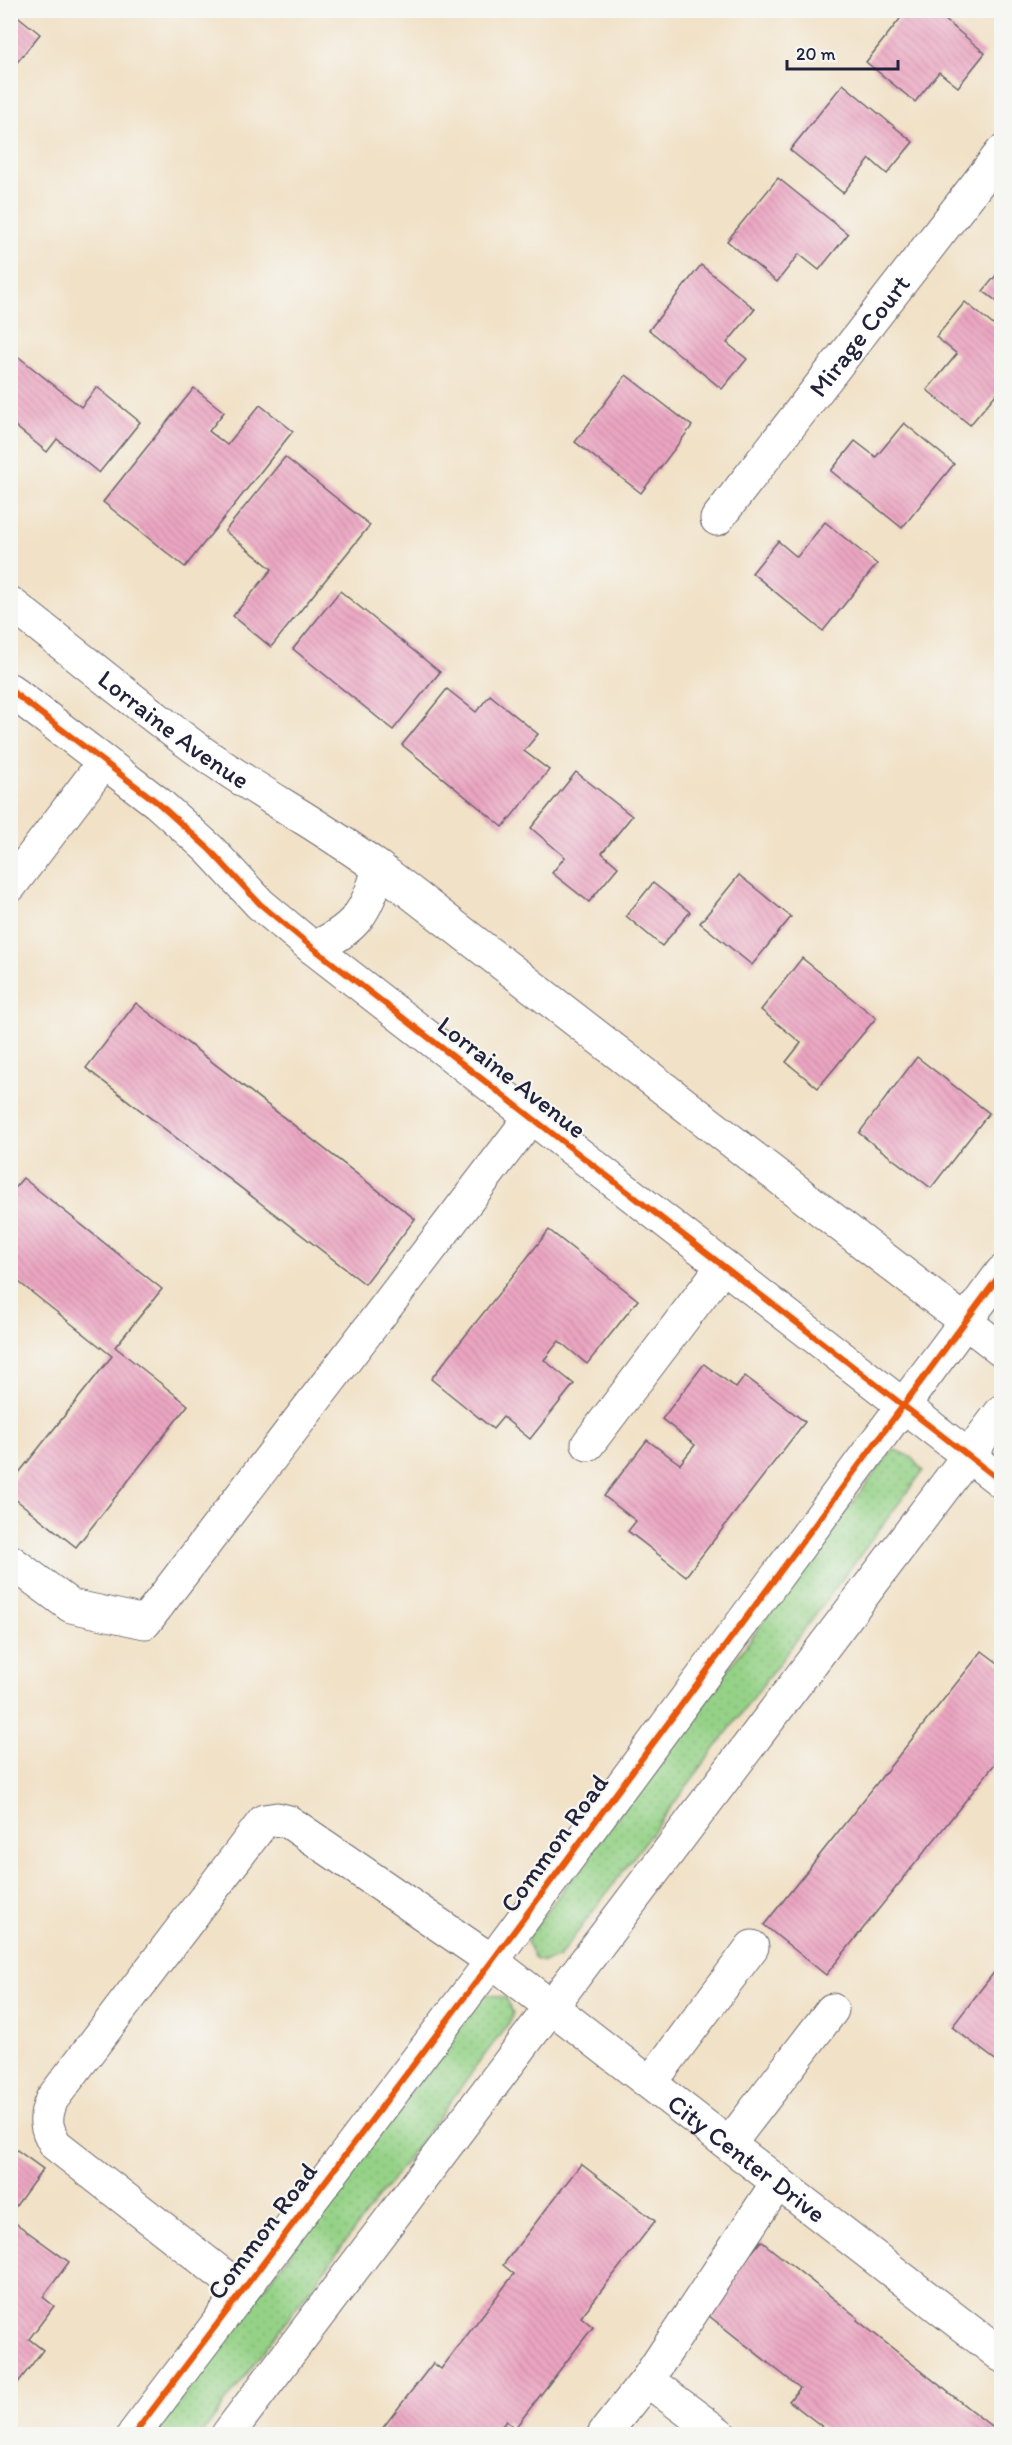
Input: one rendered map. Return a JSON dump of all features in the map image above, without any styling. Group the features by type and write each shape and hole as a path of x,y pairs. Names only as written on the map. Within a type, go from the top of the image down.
{"street":[{"name":"Mirage Court","path":"717,519 1002,152"},
{"name":"Lorraine Avenue","path":"10,603 194,746 256,788 313,822 379,868 1002,1350"},
{"name":"Lorraine Avenue","path":"10,690 184,825 260,904 313,948 1002,1482"},
{"path":"10,886 104,762"},
{"path":"313,948 337,938 352,926 369,901 379,868"},
{"path":"11,1562 71,1606 145,1622 531,1117"},
{"path":"588,1444 723,1266"},
{"name":"Common Road","path":"134,2434 492,1960 901,1404 1002,1272"},
{"path":"228,2434 550,2005 1002,1411"},
{"name":"City Center Drive","path":"242,2290 56,2145 46,2130 45,2115 52,2099 264,1821 277,1819 289,1822 492,1960 1002,2356"},
{"path":"651,2082 752,1947"},
{"path":"729,2144 832,2010"},
{"path":"604,2434 647,2380 778,2182"},
{"path":"647,2380 719,2434"}],"green space":[{"path":"893,1449 911,1457 923,1471 558,1958 543,1962 535,1959 527,1943 529,1935"},
{"path":"488,1994 505,1998 513,2013 511,2020 202,2434 155,2434 481,1998"}],"building":[{"path":"10,10 40,34 10,71"},
{"path":"907,10 933,10 985,53 958,87 939,72 915,102 866,62"},
{"path":"843,84 913,142 887,174 870,159 843,193 790,150"},
{"path":"778,178 848,234 819,270 799,254 777,282 727,241"},
{"path":"701,265 755,309 727,343 747,359 722,389 649,330"},
{"path":"1002,268 1002,305 983,291"},
{"path":"965,302 1002,332 1002,387 970,425 927,390 957,354 936,337"},
{"path":"10,350 81,407 97,387 140,422 99,473 57,439 47,452 10,422"},
{"path":"626,375 692,426 641,493 575,442"},
{"path":"194,388 224,412 209,431 227,445 260,405 293,431 185,567 103,502"},
{"path":"904,423 954,464 902,528 831,471 855,441 876,457"},
{"path":"285,457 370,525 271,647 233,616 272,569 225,531"},
{"path":"825,522 877,564 823,631 752,573 778,541 797,557"},
{"path":"340,591 440,672 393,730 293,649"},
{"path":"447,689 476,712 490,695 538,734 524,751 549,770 503,827 402,745"},
{"path":"576,772 632,816 602,853 618,867 589,902 552,873 565,857 531,828"},
{"path":"739,875 791,917 752,965 700,923"},
{"path":"653,883 690,912 662,946 626,916"},
{"path":"802,958 876,1018 818,1088 786,1062 801,1043 761,1010"},
{"path":"136,1003 415,1219 365,1284 86,1068"},
{"path":"917,1057 989,1113 931,1188 859,1133"},
{"path":"23,1178 162,1289 115,1347 188,1405 76,1547 10,1495 10,1484 112,1356 10,1275 10,1193"},
{"path":"549,1230 638,1300 587,1364 559,1341 544,1360 574,1384 530,1439 503,1417 493,1429 431,1379"},
{"path":"704,1364 736,1388 745,1376 805,1422 686,1576 628,1531 636,1521 604,1496 647,1440 680,1464 695,1445 662,1419"},
{"path":"982,1651 1002,1666 1002,1755 826,1975 764,1925"},
{"path":"1002,1962 1002,2065 952,2027"},
{"path":"10,2145 43,2169 10,2214"},
{"path":"581,2164 655,2221 581,2317 593,2327 515,2428 506,2421 496,2434 378,2434 433,2363 441,2369 514,2274 503,2265"},
{"path":"10,2219 69,2262 43,2297 54,2306 29,2339 43,2350 10,2393"},
{"path":"761,2241 1001,2434 832,2434 789,2401 800,2388 704,2312"}],"cycle path":[{"path":"10,690 158,803 209,849 260,904 313,948 1002,1482"},
{"path":"134,2434 492,1961 1002,1272"}]}
